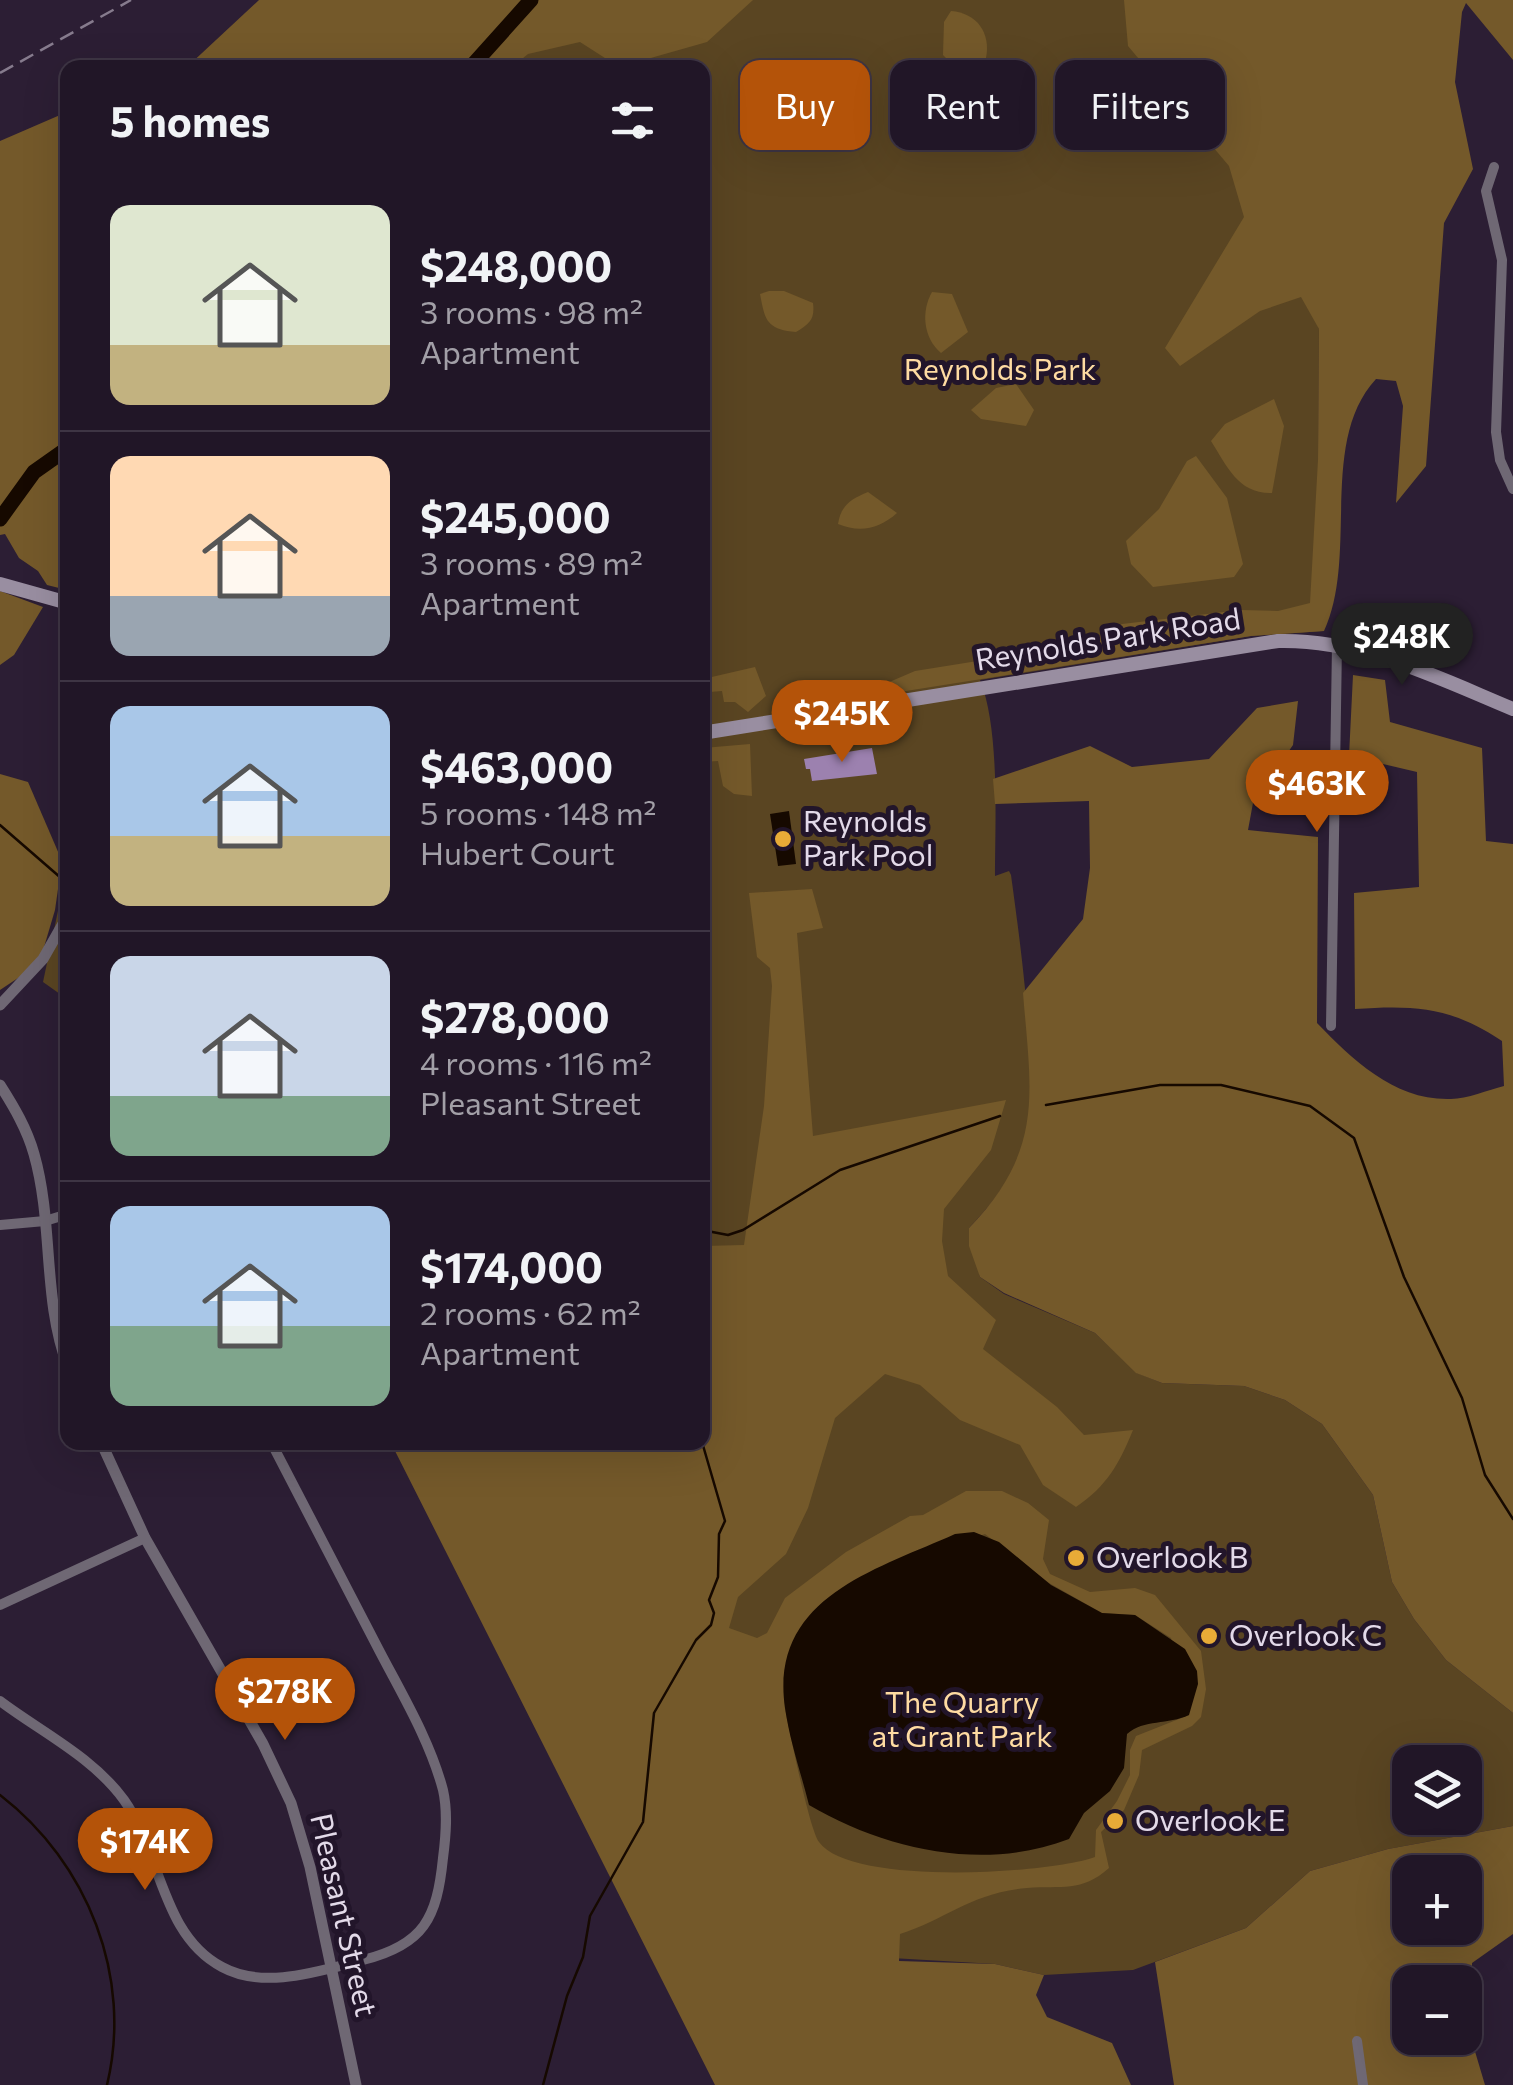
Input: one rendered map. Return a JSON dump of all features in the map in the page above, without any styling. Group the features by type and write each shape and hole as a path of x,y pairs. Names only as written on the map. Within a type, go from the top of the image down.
{"main road":[{"path":"0,584 60,600"},
{"name":"Reynolds Park Road","path":"710,731 1238,645 1299,640 1338,645 1425,673 1513,710"}],"street":[{"path":"1494,166 1486,191 1502,260 1496,432 1500,460 1513,489"},
{"path":"1331,1026 1338,645"},
{"path":"0,1005 43,959 60,929"},
{"path":"0,1085 30,1141 42,1192 53,1308 60,1336"},
{"path":"0,1225 60,1216"},
{"name":"Pleasant Street","path":"105,1450 145,1538 263,1744 290,1803 310,1867 356,2085"},
{"path":"0,1700 86,1762 122,1798 140,1828 182,1928 208,1959 234,1973 256,1978 332,1968 398,1949 422,1928 438,1896 446,1804 424,1740 275,1450"},
{"path":"0,1605 145,1538"},
{"path":"1357,2041 1363,2085"}],"green space":[{"path":"516,0 1264,0 1319,329 1318,576 1324,631 1251,636 980,680 994,749 995,876 1009,871 1011,875 1027,1013 1031,1089 1029,1121 1019,1157 1001,1189 969,1228 980,1277 1004,1294 1095,1333 1137,1373 1162,1383 1244,1386 1285,1400 1322,1424 1373,1495 1392,1582 1414,1619 1446,1660 1513,1713 1513,1826 1482,1832 1482,1745 1392,1745 1392,1835 1464,1835 1388,1849 1310,1871 1246,1928 1133,1970 1044,1975 995,1964 753,1950 703,1450 710,1450 710,60 475,60"},
{"path":"60,901 60,994 43,982"}],"shaded area":[{"path":"259,0 753,0 707,42 644,60 608,60 580,42 528,54 521,60 195,60"},
{"path":"1124,0 1513,0 1513,60 1466,3 1462,12 1455,82 1473,169 1444,223 1426,466 1396,503 1403,406 1396,381 1376,379 1359,405 1348,434 1339,568 1324,631 1251,636 887,694 887,683 915,671 1084,644 1122,624 1241,610 1278,611 1310,603 1318,460 1319,329 1301,297 1260,311 1180,366 1165,348 1244,217 1229,166 1216,150 1225,150 1225,60 1140,60 1128,46"},
{"path":"951,11 975,20 984,33 986,58 948,60 943,55 944,22"},
{"path":"60,115 60,588 47,585 38,571 19,558 5,534 0,535 0,141"},
{"path":"784,291 813,303 810,320 796,332 773,326 766,317 760,294"},
{"path":"932,292 952,294 968,332 941,353 930,340 926,324 926,307"},
{"path":"1016,384 1034,410 1026,426 981,419 971,410 996,388"},
{"path":"1274,399 1284,426 1272,493 1260,492 1235,477 1211,441 1225,424"},
{"path":"1196,456 1227,498 1243,564 1234,577 1153,587 1131,564 1126,541 1159,509 1187,461"},
{"path":"868,492 897,513 869,528 838,524 848,504"},
{"path":"0,591 43,607 14,655 0,665"},
{"path":"755,667 766,696 748,712 735,702 724,702 722,691 710,692 710,677"},
{"path":"1353,675 1385,680 1390,722 1482,748 1486,841 1513,844 1513,1713 1446,1660 1414,1619 1392,1582 1373,1495 1322,1424 1285,1400 1244,1386 1162,1383 1136,1373 1095,1333 1004,1293 980,1277 969,1246 969,1228 1011,1172 1022,1145 1029,1090 1023,993 1083,919 1090,868 1089,801 995,804 993,779 1090,746 1132,767 1209,759 1257,708 1298,701 1293,745 1253,803 1248,830 1318,837 1317,1023 1376,1076 1411,1093 1457,1099 1504,1086 1502,1041 1484,1030 1449,1015 1415,1008 1355,1009 1354,893 1419,887 1417,772 1349,756"},
{"path":"750,744 752,796 734,794 723,786 718,761 710,762 710,747"},
{"path":"0,774 28,782 60,856 60,875 55,910 39,964 0,990"},
{"name":"Reynolds Park Pool","path":"789,811 796,864 778,866 770,814"},
{"path":"812,889 823,928 797,933 813,1136 1006,1100 991,1150 944,1209 942,1241 948,1276 996,1320 983,1349 1057,1407 1084,1435 1133,1430 1111,1473 1076,1507 1043,1485 1020,1445 960,1420 920,1385 885,1374 835,1418 808,1508 786,1554 738,1597 729,1628 757,1638 767,1633 785,1598 846,1552 910,1516 923,1515 966,1491 1002,1491 1028,1503 1049,1520 1043,1559 1050,1574 1090,1592 1135,1588 1155,1595 1201,1651 1206,1689 1201,1717 1192,1726 1142,1750 1139,1775 1124,1810 1101,1832 1109,1868 1080,1885 990,1895 900,1934 899,1961 995,1964 1044,1975 1036,1995 1047,2017 1112,2043 1131,2085 715,2085 395,1450 710,1450 710,1246 744,1245 764,1106 772,986 770,968 757,957 749,893","holes":["985,1534 1049,1583 1102,1613 1135,1615 1171,1638 1189,1715 1136,1736 1130,1750 1130,1775 1096,1830 1095,1857 1036,1868 908,1871 838,1856 819,1842 805,1800 785,1709 787,1666 798,1633 819,1607 846,1586 878,1570"]},
{"path":"974,1532 999,1542 1051,1585 1102,1613 1135,1615 1185,1649 1197,1671 1198,1684 1189,1715 1141,1726 1127,1734 1124,1768 1110,1791 1084,1813 1069,1839 1003,1854 970,1855 903,1844 870,1834 809,1805 785,1708 784,1670 794,1639 811,1614 834,1593 862,1576 955,1534"},
{"path":"1513,1826 1513,1934 1472,1965 1392,1965 1392,2055 1476,2055 1485,2085 1174,2085 1155,1962 1246,1928 1310,1871 1388,1849 1482,1835 1482,1832"}],"building":[{"path":"872,748 877,774 812,781 810,769 806,769 804,759"}],"waterway":[{"path":"477,60 531,0"},
{"path":"0,519 34,472 60,454"},
{"path":"0,825 60,877"},
{"path":"1046,1105 1160,1085 1221,1085 1310,1106 1354,1138 1404,1277 1462,1398 1485,1475 1513,1519"},
{"path":"710,1232 728,1235 743,1230 840,1170 1000,1116"},
{"path":"543,2085 567,1996 583,1957 590,1916 643,1822 654,1713 696,1640 711,1625 714,1613 709,1600 718,1577 719,1534 725,1521 704,1450"},
{"path":"0,1795 58,1854 96,1925 108,1964 114,2004 107,2085"}],"railway":[{"path":"0,73 131,0"}],"place":[{"name":"Reynolds Park Pool","path":"783,839"},
{"name":"Overlook B","path":"1076,1558"},
{"name":"Overlook C","path":"1209,1636"},
{"name":"Overlook E","path":"1115,1821"}],"park label":[{"name":"Reynolds Park","path":"1000,370"},
{"name":"The Quarry at Grant Park","path":"962,1720"}]}
